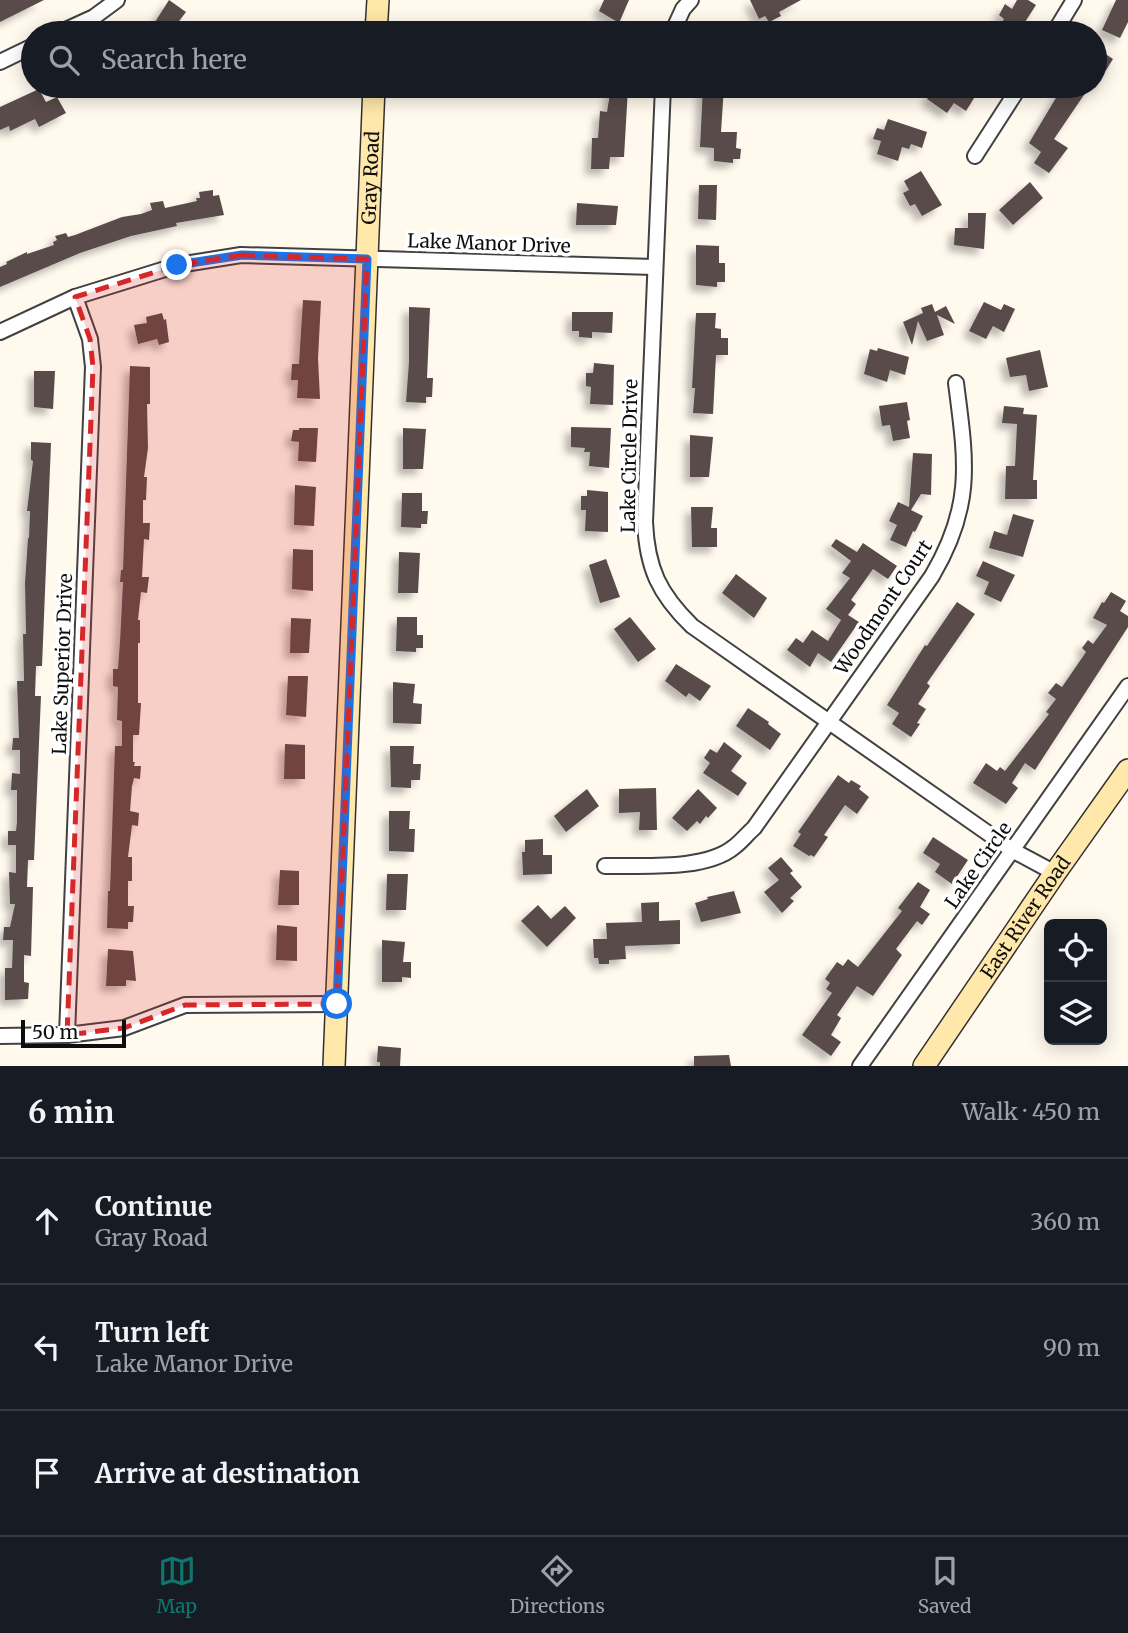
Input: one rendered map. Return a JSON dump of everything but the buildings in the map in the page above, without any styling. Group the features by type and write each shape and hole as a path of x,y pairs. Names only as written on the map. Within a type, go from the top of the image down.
{"street":[{"path":"86,21 117,0"},
{"path":"377,21 378,0"},
{"path":"678,21 691,0"},
{"path":"1061,21 1074,0"},
{"path":"0,62 21,52"},
{"name":"Gray Road","path":"334,1066 374,98"},
{"name":"Lake Circle Drive","path":"662,98 645,522 653,574 670,603 692,626 1013,850 1055,873"},
{"path":"975,156 1012,98"},
{"name":"Lake Manor Drive","path":"0,332 75,297 177,265 242,255 654,267"},
{"name":"Lake Superior Drive","path":"67,1034 93,367 90,339 75,297"},
{"name":"Woodmont Court","path":"605,866 687,863 714,858 733,849 754,828 827,721 932,576 952,537 961,501 965,455 956,383"},
{"name":"Lake Circle","path":"860,1066 1128,686"},
{"name":"East River Road","path":"923,1066 1128,770"},
{"path":"0,1035 67,1034 124,1028 185,1005 337,1004"}],"highlighted area":[{"path":"241,255 367,259 337,1004 185,1005 124,1028 67,1035 93,367 90,339 75,297 178,265"}],"route":[{"path":"177,265 242,255 367,259 337,1004"}]}
